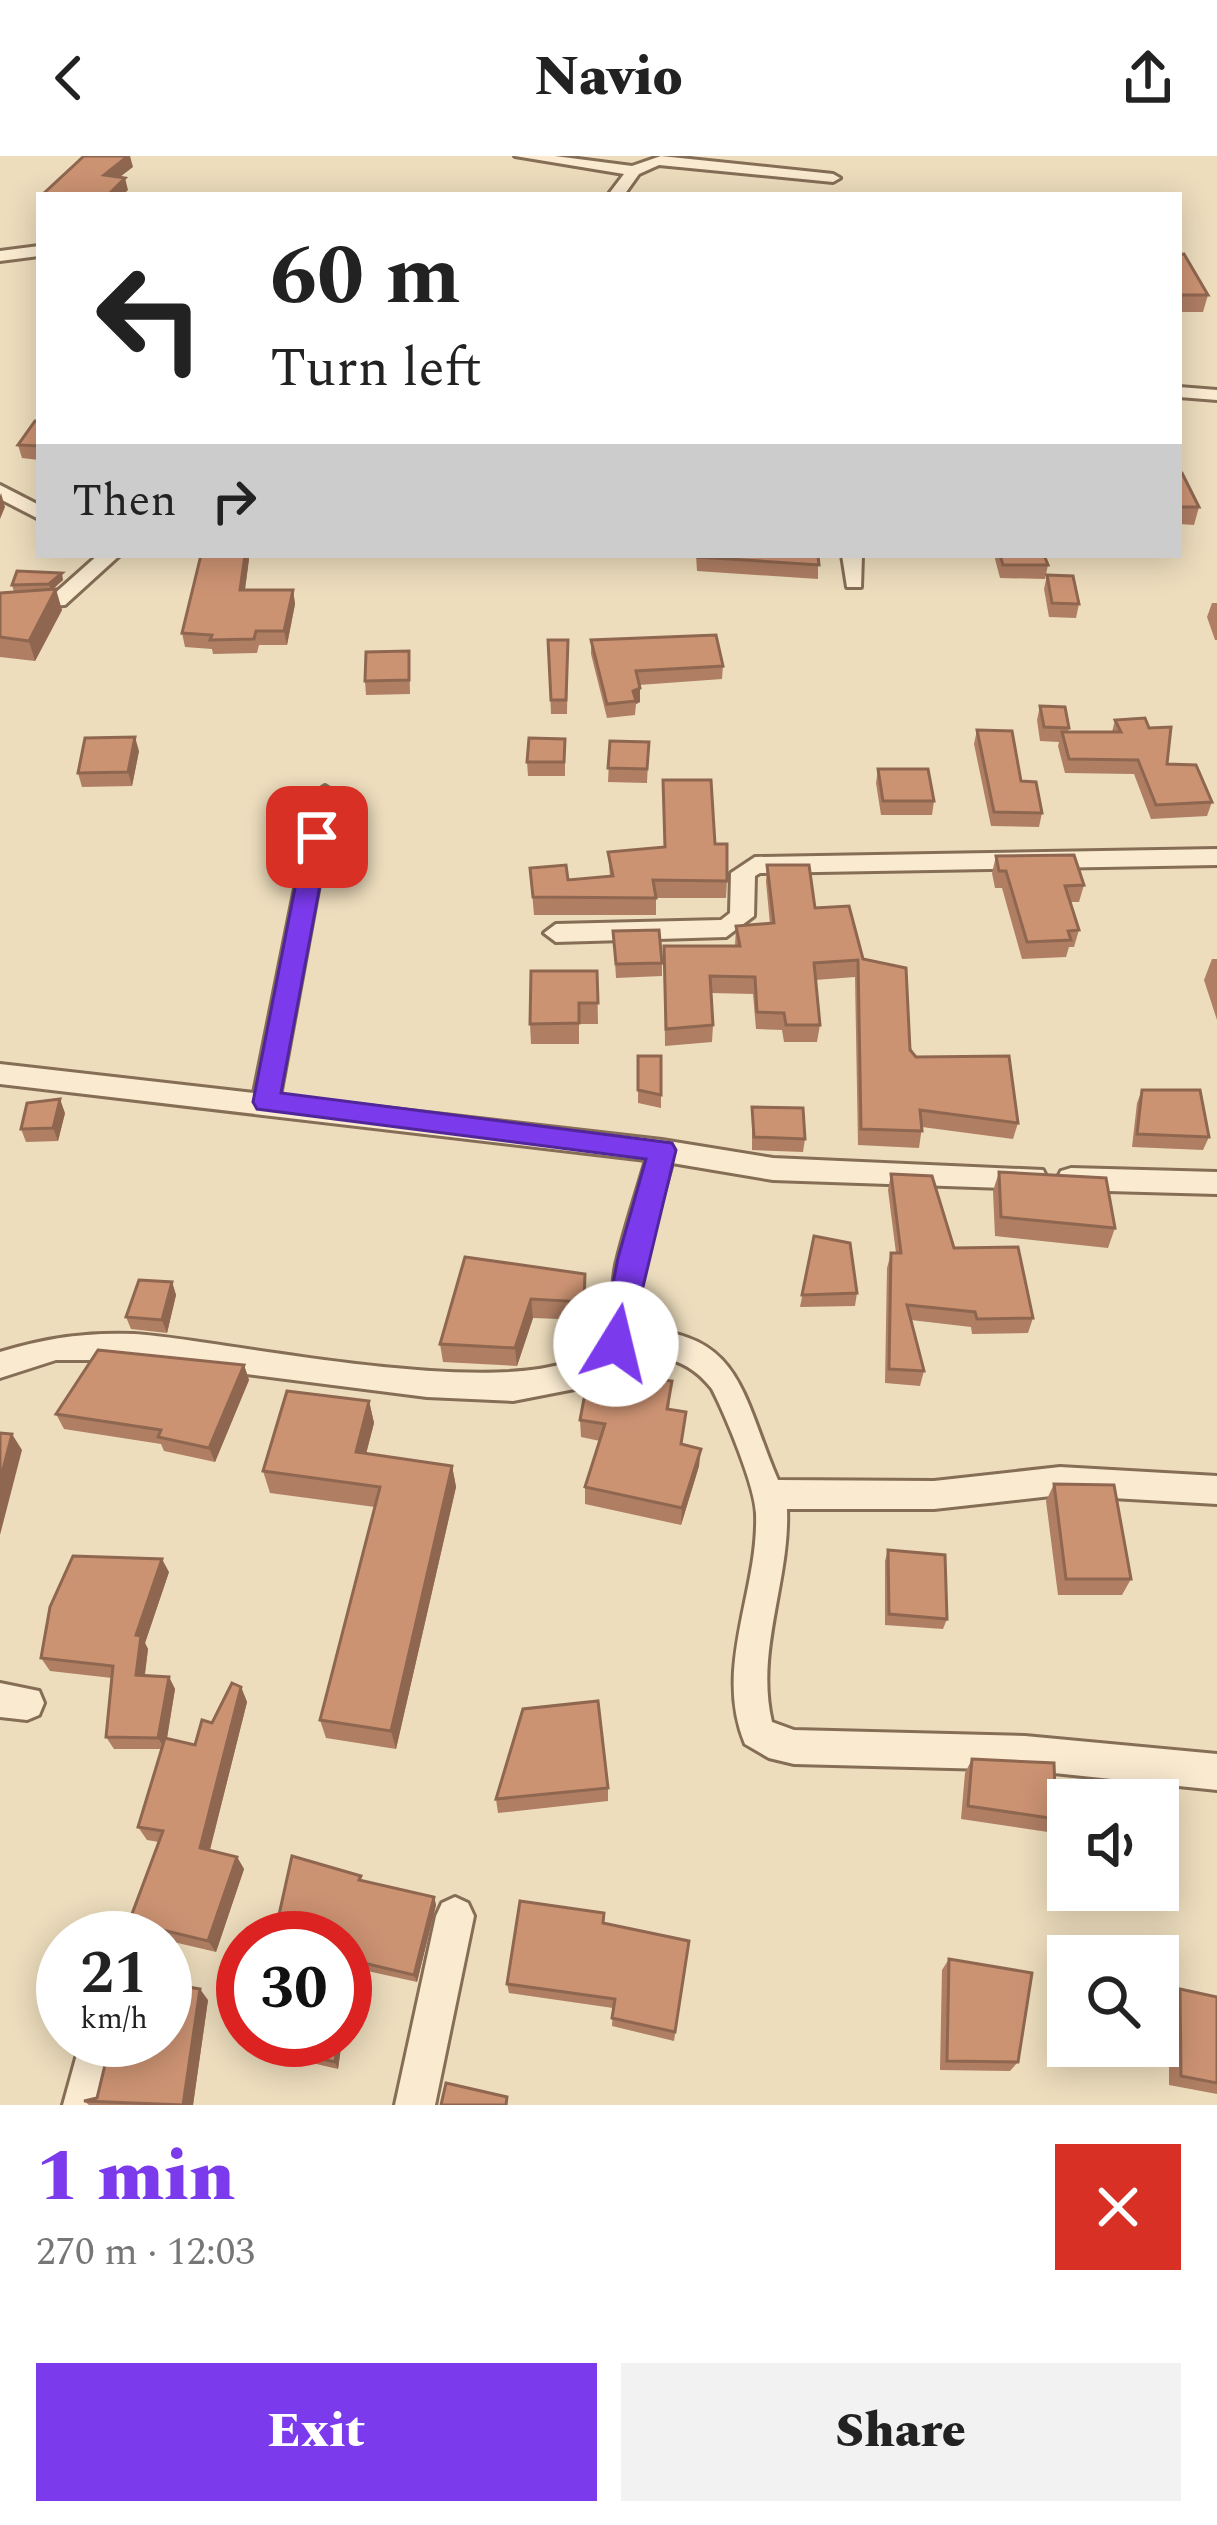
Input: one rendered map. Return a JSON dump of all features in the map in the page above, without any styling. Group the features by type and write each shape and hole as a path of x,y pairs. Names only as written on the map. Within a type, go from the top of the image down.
{"street":[{"path":"522,156 634,171"},
{"path":"618,192 634,171 657,160 832,178"},
{"path":"0,256 36,251"},
{"path":"1182,392 1217,394"},
{"path":"0,491 36,511"},
{"path":"0,603 58,601 107,558"},
{"path":"852,558 854,583"},
{"path":"266,1102 325,793"},
{"path":"556,933 726,928 742,916 743,874 754,865 1217,857"},
{"path":"0,1074 662,1150 773,1169 1217,1183"},
{"path":"0,1365 18,1354 91,1343 445,1386 543,1384 596,1371 616,1344 632,1258 662,1150"},
{"path":"616,1344 661,1341 711,1360 733,1392 768,1494 772,1525 750,1688 757,1732 769,1741 794,1747 1025,1753 1217,1772"},
{"path":"768,1494 934,1495 1060,1481 1217,1490"},
{"path":"415,2105 455,1916"},
{"path":"83,2105 93,2067"}],"building":[{"path":"84,156 128,156 104,175 125,178 111,192 45,192"},
{"path":"1184,254 1208,295 1182,295"},
{"path":"35,421 36,421 36,446 18,445"},
{"path":"1182,473 1199,507 1182,507"},
{"path":"200,558 245,558 240,590 293,590 284,631 256,631 254,639 210,640 212,635 182,633"},
{"path":"713,558 818,558 819,565"},
{"path":"1001,558 1045,558 1048,565 1003,565"},
{"path":"17,571 62,573 49,584 12,585"},
{"path":"1047,575 1073,576 1079,604 1052,603"},
{"path":"56,589 29,641 0,637 0,593"},
{"path":"716,635 723,666 636,671 640,688 633,691 636,701 607,704 591,640"},
{"path":"548,640 568,640 566,700 551,700"},
{"path":"409,651 409,680 365,681 366,652"},
{"path":"1040,706 1065,707 1069,728 1044,727"},
{"path":"1145,718 1149,728 1171,727 1167,764 1196,765 1212,802 1156,805 1138,760 1069,759 1062,732 1121,732 1115,720"},
{"path":"977,730 1012,731 1021,781 1036,782 1042,813 994,812"},
{"path":"135,737 128,772 78,773 85,738"},
{"path":"529,738 565,739 564,762 527,762"},
{"path":"610,741 649,742 647,769 608,768"},
{"path":"878,769 928,769 934,801 883,801"},
{"path":"663,780 711,780 715,844 727,844 727,881 653,880 656,898 533,897 530,868 566,865 568,880 613,876 608,852 665,847"},
{"path":"1074,855 1084,885 1065,886 1079,930 1068,931 1071,940 1027,942 1006,871 999,871 996,856"},
{"path":"767,865 809,865 815,908 849,906 863,959 906,968 910,1050 916,1057 1009,1056 1018,1123 920,1110 922,1131 861,1129 858,960 814,963 820,1025 786,1025 784,1013 757,1012 755,977 710,976 713,1025 666,1029 664,946 740,946 736,926 774,923"},
{"path":"659,930 662,963 616,964 613,931"},
{"path":"531,971 597,971 598,1003 579,1003 579,1023 530,1024"},
{"path":"638,1056 661,1056 661,1095 638,1090"},
{"path":"1142,1090 1200,1090 1209,1137 1137,1134"},
{"path":"60,1099 53,1128 21,1129 27,1103"},
{"path":"752,1107 803,1108 805,1139 754,1137"},
{"path":"999,1172 1106,1178 1115,1228 1001,1217"},
{"path":"891,1174 932,1176 954,1248 1018,1247 1033,1318 977,1319 975,1312 907,1305 924,1371 889,1369 891,1253 901,1253"},
{"path":"814,1236 850,1243 857,1293 802,1295"},
{"path":"465,1257 585,1274 584,1302 531,1299 515,1348 440,1344"},
{"path":"139,1280 172,1282 162,1320 126,1317"},
{"path":"98,1350 244,1365 209,1448 158,1437 161,1430 56,1414"},
{"path":"589,1372 672,1381 667,1409 686,1412 681,1444 701,1449 682,1508 585,1487 605,1424 580,1420"},
{"path":"287,1391 369,1401 356,1452 452,1466 391,1731 320,1720 380,1487 263,1471"},
{"path":"0,1433 12,1434 0,1481"},
{"path":"1054,1484 1114,1485 1131,1579 1066,1579"},
{"path":"888,1550 945,1555 947,1619 889,1614"},
{"path":"73,1556 162,1559 136,1635 141,1636 136,1675 169,1677 158,1738 106,1737 113,1666 41,1658 50,1607"},
{"path":"232,1683 241,1687 200,1848 237,1857 208,1941 192,1937 192,1911 133,1911 163,1831 138,1827 165,1738 195,1745 202,1720 212,1723"},
{"path":"598,1701 608,1788 496,1799 523,1709"},
{"path":"972,1759 1054,1763 1055,1779 1047,1779 1047,1818 968,1806"},
{"path":"292,1856 361,1876 359,1880 434,1897 414,1975 372,1965 372,1911 280,1911"},
{"path":"520,1901 604,1913 603,1923 689,1941 675,2032 612,2018 615,1999 507,1984"},
{"path":"949,1959 1032,1973 1018,2062 947,2061"},
{"path":"192,1988 200,1989 192,2044"},
{"path":"1180,1989 1217,1997 1217,2083 1181,2076"},
{"path":"104,2067 189,2067 183,2105 84,2101 97,2098"},
{"path":"446,2083 507,2097 506,2105 441,2105"}],"route":[{"path":"317,837 266,1102 662,1150 632,1258 616,1344"}]}
